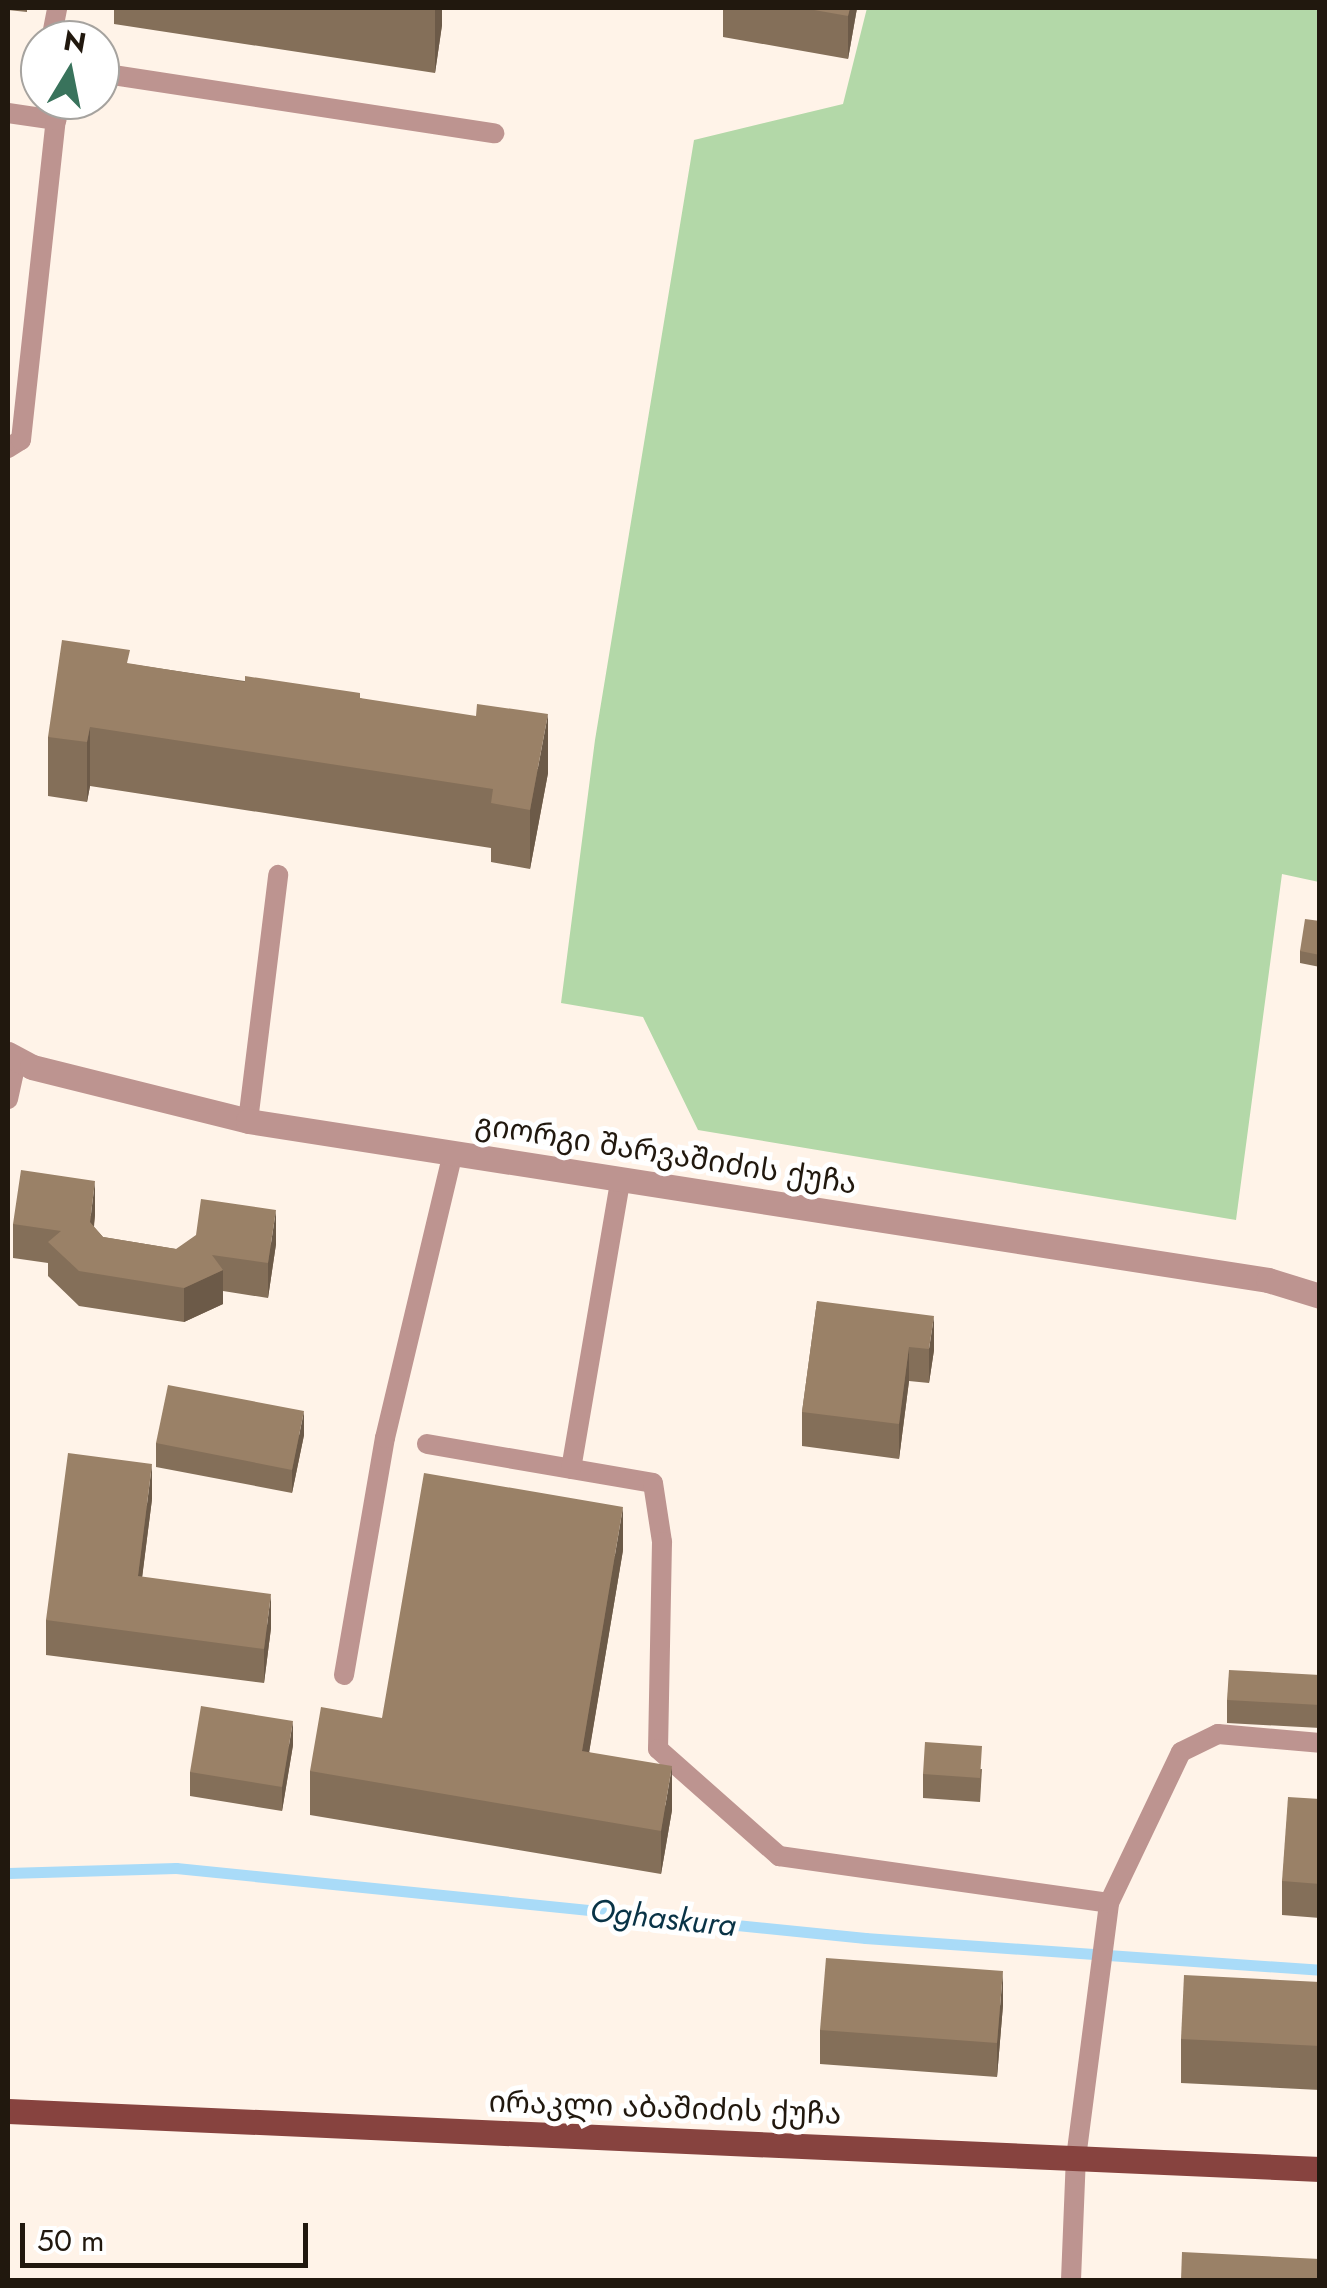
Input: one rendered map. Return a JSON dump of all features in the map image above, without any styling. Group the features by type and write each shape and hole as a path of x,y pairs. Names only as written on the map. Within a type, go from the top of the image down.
{"main road":[{"name":"ირაკლი აბაშიძის ქუჩა","path":"8,2111 1320,2170"}],"street":[{"name":"გიორგი შარვაშიძის ქუჩა","path":"12,1056 248,1120 620,1182 1268,1280 1320,1296"}],"lane":[{"path":"120,76 494,133"},
{"path":"8,448 21,440 53,120"},
{"path":"248,1120 278,875"},
{"path":"8,1099 12,1056"},
{"path":"344,1676 385,1438 453,1153"},
{"path":"571,1469 620,1182"},
{"path":"426,1444 653,1482 662,1542 658,1750 778,1856 1109,1903"},
{"path":"1072,2280 1076,2158 1109,1903 1181,1752 1218,1734 1320,1743"}],"green space":[{"path":"867,8 1319,8 1319,882 1282,874 1236,1220 698,1130 643,1017 561,1003 595,740 694,140 843,104"}],"building":[{"path":"803,8 850,8 848,16"},
{"path":"62,640 130,650 127,663 245,682 245,676 476,716 477,704 548,714 530,810 491,803 493,789 90,727 87,742 48,737"},
{"path":"1305,919 1320,921 1320,955 1300,951"},
{"path":"21,1170 95,1181 90,1222 103,1237 176,1249 196,1235 201,1199 276,1210 268,1263 212,1255 223,1270 184,1288 79,1271 48,1242 61,1231 13,1224"},
{"path":"817,1301 934,1316 929,1349 909,1347 899,1424 802,1412"},
{"path":"168,1385 304,1411 292,1470 156,1443"},
{"path":"68,1453 152,1464 138,1576 271,1594 264,1649 46,1620"},
{"path":"424,1473 623,1507 582,1751 672,1766 661,1831 310,1771 321,1707 382,1718"},
{"path":"1229,1670 1320,1675 1320,1705 1227,1700"},
{"path":"201,1706 293,1721 282,1787 190,1772"},
{"path":"925,1742 982,1746 980,1778 923,1774"},
{"path":"1288,1797 1320,1799 1320,1884 1282,1881"},
{"path":"826,1958 1003,1971 997,2043 820,2030"},
{"path":"1184,1975 1320,1982 1320,2046 1181,2039"},
{"path":"1182,2252 1320,2259 1320,2280 1181,2280"}],"waterway":[{"name":"Oghaskura","path":"8,1873 176,1868 865,1938 1320,1970"}]}
